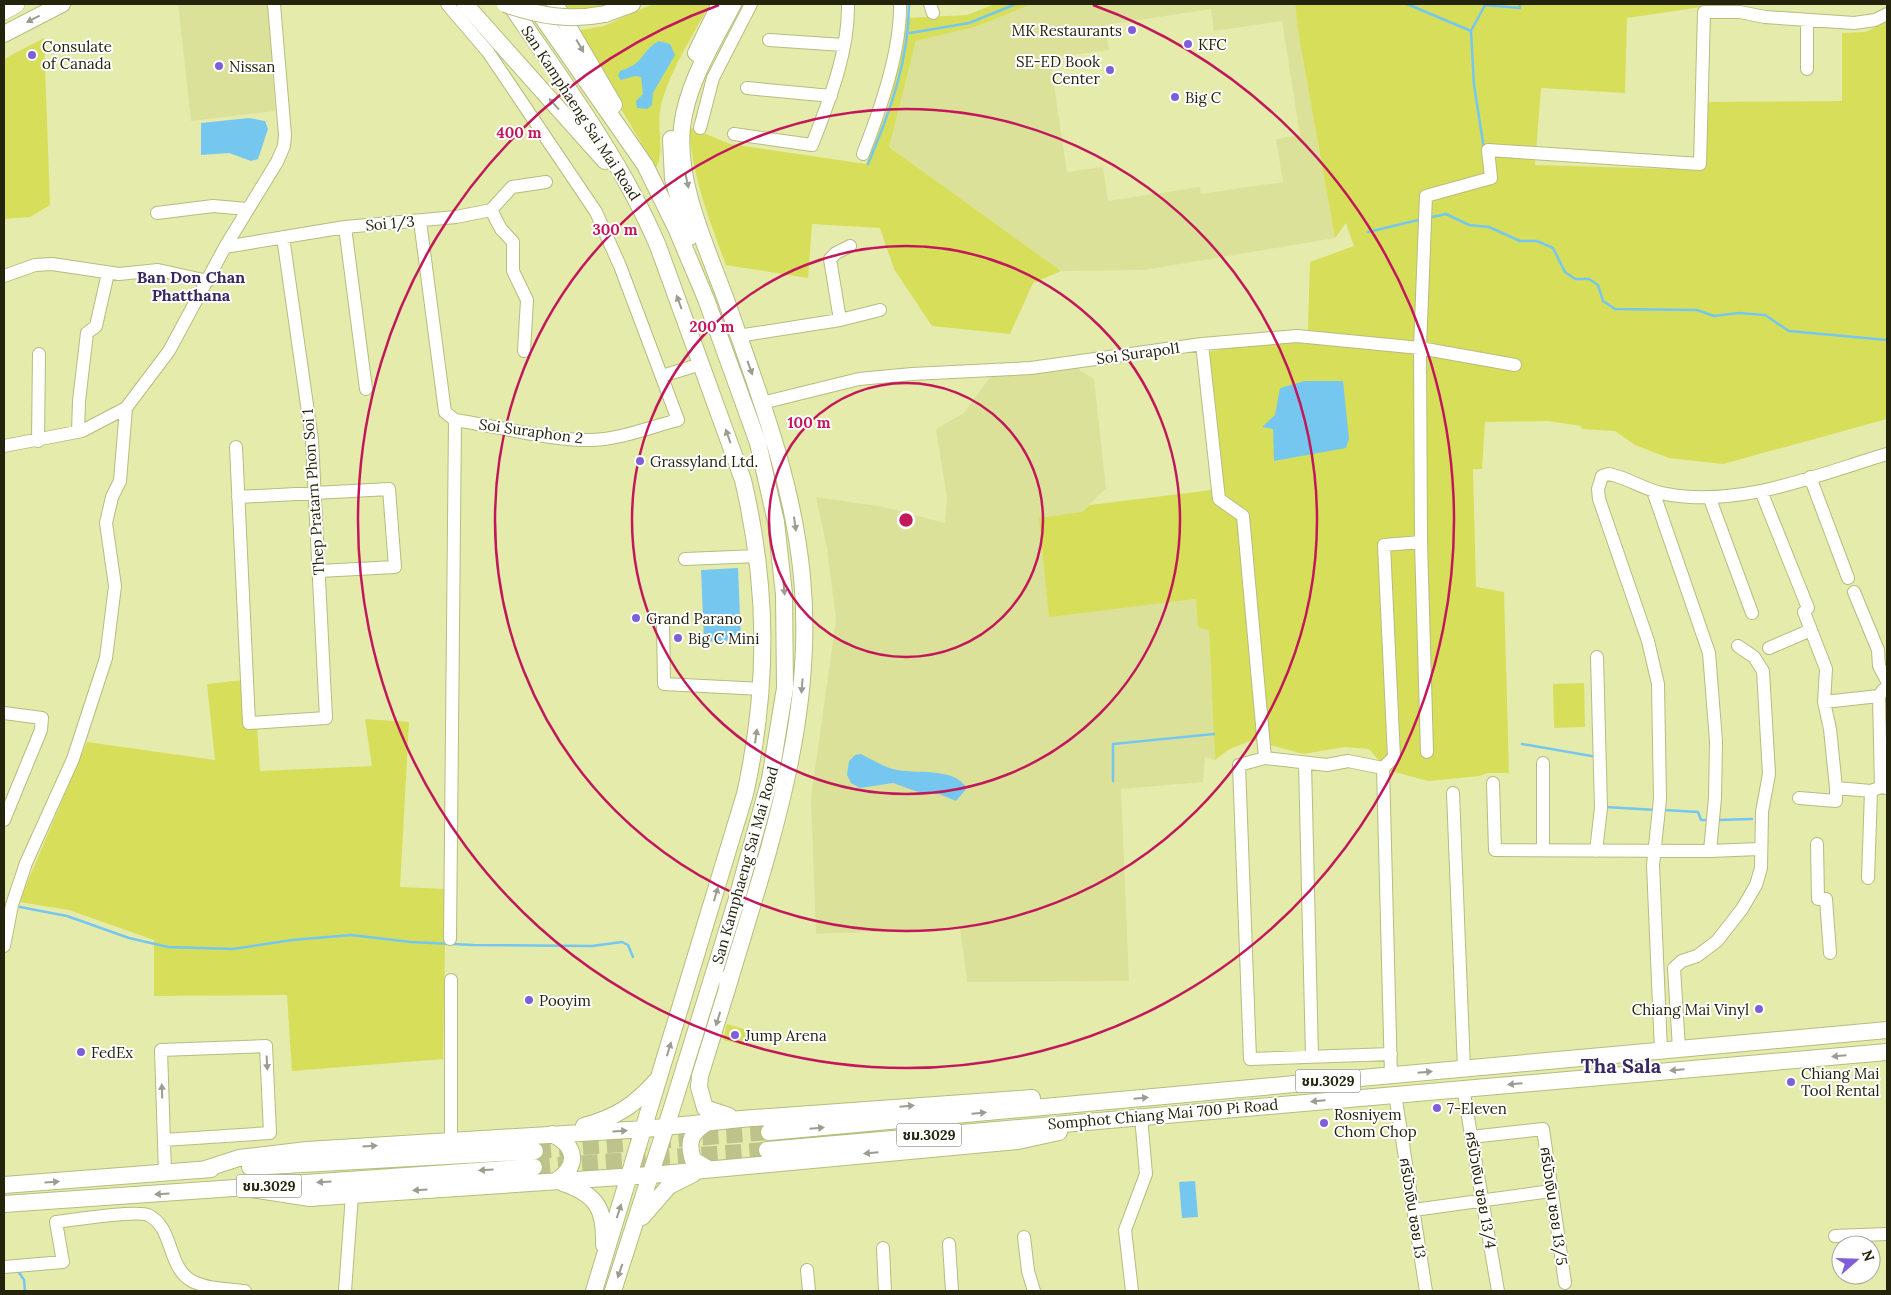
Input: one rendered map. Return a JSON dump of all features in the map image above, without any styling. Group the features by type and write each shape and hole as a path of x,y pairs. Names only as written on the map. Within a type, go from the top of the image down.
{"highway":[{"path":"4,10 15,4"}],"main road":[{"path":"4,34 62,4"},
{"path":"465,4 633,192"},
{"path":"505,4 550,17 581,18 606,14 632,4"},
{"name":"San Kamphaeng Sai Mai Road","path":"510,4 567,87 633,192 658,246 743,480 758,556 763,619 762,689 754,756 745,794 631,1176 594,1291"},
{"name":"San Kamphaeng Sai Mai Road","path":"533,4 645,165 676,228 706,299 758,443 768,478 776,522 784,594 786,653 782,719 770,779 736,902 613,1291"},
{"path":"555,4 623,120 645,165"},
{"path":"706,299 677,196 671,162 671,144 674,112 686,74 720,4"},
{"path":"732,4 701,87 687,101 682,127 681,155 689,192 764,408 788,490 802,576 805,648 796,738 779,811 699,1087 705,1108 716,1114 740,1119"},
{"path":"758,443 764,408"},
{"path":"776,522 802,576"},
{"path":"770,779 796,738"},
{"path":"727,989 736,902"},
{"name":"Somphot Chiang Mai 700 Pi Road","path":"768,1132 1887,1030"},
{"name":"Somphot Chiang Mai 700 Pi Road","path":"767,1150 1092,1120 1887,1052"},
{"path":"552,1134 603,1121 621,1113 647,1092 660,1077"},
{"path":"202,1170 239,1158 308,1150 645,1129 740,1119 1000,1099 1050,1098 1091,1103"},
{"path":"244,1188 310,1198 651,1175 707,1168 1018,1141 1053,1134 1092,1120"},
{"path":"707,1168 693,1160 689,1144 695,1130 708,1122"},
{"path":"552,1134 565,1141 572,1153 572,1160 568,1171 556,1181"},
{"name":"ชม.3029","path":"4,1185 202,1170 535,1159 244,1188 4,1204"},
{"path":"630,1241 646,1210 669,1186 707,1168"},
{"path":"556,1181 583,1191 600,1209 604,1233 603,1261"}],"street":[{"path":"4,446 78,432 126,408 169,351 225,247 277,162 284,146 285,135 274,4"},
{"path":"448,4 488,52 596,212 620,266 662,376 702,364"},
{"path":"700,128 701,87 751,4"},
{"path":"734,134 812,145 831,96 848,19 848,4"},
{"path":"864,154 882,106 900,23 900,4"},
{"path":"1427,752 1421,542 1420,348 1426,196 1491,178 1488,150 1700,164 1704,12 1740,12 1765,17 1854,23 1875,20 1887,13 1885,4"},
{"path":"1807,20 1807,69"},
{"path":"769,40 843,45"},
{"path":"747,88 831,96"},
{"path":"524,351 526,300 513,271 513,242 502,230 491,210 512,187 546,182"},
{"path":"157,213 213,206 247,209"},
{"name":"Soi 1/3","path":"225,247 345,227 456,217 491,210"},
{"path":"420,221 450,416 450,939"},
{"path":"345,227 366,389"},
{"name":"Thep Pratarn Phon Soi 1","path":"238,497 249,723 326,718 312,440 283,237"},
{"path":"840,320 830,259 836,253 850,246"},
{"path":"4,276 35,265 52,264 108,273 158,270 208,281"},
{"path":"78,432 79,401 87,333 96,326 108,273"},
{"path":"738,336 840,320 880,310"},
{"name":"Soi Surapol1","path":"764,408 859,379 912,374 1031,368 1202,344 1297,336 1420,348 1515,365"},
{"path":"1202,344 1219,499 1243,516 1265,758"},
{"path":"38,441 39,354"},
{"name":"Soi Suraphon 2","path":"450,416 572,439 593,440 614,437 678,420 662,376"},
{"path":"4,946 8,905 74,758 106,658 115,586 106,523 112,497 120,481 126,408"},
{"path":"236,447 238,497 389,489 395,567 319,571"},
{"path":"1661,1051 1653,851 1659,811 1656,670 1648,641 1607,525 1598,489 1602,476 1608,474 1653,491 1710,499 1761,491 1887,454"},
{"path":"1810,477 1848,578"},
{"path":"1653,491 1708,651 1716,741 1710,852"},
{"path":"1761,491 1826,669 1824,702 1830,729 1836,801 1799,798"},
{"path":"1710,499 1752,613"},
{"path":"1391,1076 1383,768 1394,758 1384,545 1421,542"},
{"path":"685,559 758,556"},
{"path":"1854,592 1878,650 1880,666 1887,683 1879,696 1880,789 1868,878"},
{"path":"662,623 664,684 762,689"},
{"path":"1768,648 1811,630"},
{"path":"1679,1049 1674,968 1682,962 1697,956 1717,941 1742,909 1756,885 1761,868 1762,812 1769,774 1763,671 1754,657 1738,646"},
{"path":"1596,851 1601,808 1597,657"},
{"path":"1824,702 1879,696"},
{"path":"4,713 42,718 41,730 4,820"},
{"path":"1383,768 1348,761 1327,764 1265,758 1239,765 1250,1059 1391,1054"},
{"path":"1305,763 1312,1057"},
{"path":"1543,763 1543,850"},
{"path":"1493,783 1495,850 1710,852 1760,849"},
{"path":"1836,788 1880,789"},
{"path":"1452,793 1464,1069"},
{"path":"1816,844 1818,899 1826,899 1830,953"},
{"path":"450,980 451,1141"},
{"path":"164,1140 270,1133 266,1046 161,1050 165,1173"},
{"name":"ศรีบัวเงิน ซอย 13/4","path":"1464,1088 1498,1291"},
{"name":"ศรีบัวเงิน ซอย 13","path":"1395,1094 1426,1291"},
{"path":"1132,1291 1125,1230 1146,1174 1141,1116"},
{"name":"ศรีบัวเงิน ซอย 13/5","path":"1472,1137 1542,1129 1565,1283"},
{"path":"1414,1210 1552,1192"},
{"path":"345,1291 352,1195"},
{"path":"100,1198 101,1218"},
{"path":"4,1267 63,1262 52,1201"},
{"path":"56,1222 140,1213 157,1222 177,1265 189,1280 200,1285 244,1291"},
{"path":"1861,1235 1887,1234"},
{"path":"1024,1237 1028,1271 1034,1291"},
{"path":"949,1244 952,1291"},
{"path":"883,1248 885,1291"},
{"path":"807,1270 809,1291"}],"shaded area":[{"path":"178,4 268,4 275,111 191,121"},
{"path":"1032,4 1295,4 1299,37 1335,238 1144,270 1061,271 889,147 916,41 978,26","holes":["1211,9 1214,31 1282,21 1300,135 1276,139 1283,182 1201,194 1200,187 1108,201 1103,167 1067,172 1050,58 1109,50 1105,25"]},
{"path":"1075,367 1094,379 1106,488 1082,512 1049,616 1197,599 1198,627 1209,631 1215,760 1205,757 1203,782 1121,789 1129,981 967,982 960,928 816,934 811,797 836,620 827,548 816,497 884,507 945,523 947,498 936,429 964,413 991,376"}],"green space":[{"path":"559,4 613,4 601,8 562,9"},
{"path":"653,4 710,4 681,56 663,98 659,118 660,154 656,168 575,31 604,26"},
{"path":"995,4 1032,4 978,26 916,41 889,147 1061,271 1033,283 1010,334 932,326 894,269 880,228 812,224 808,278 726,265 698,180 689,127 730,144 866,164 889,106 906,18 967,15"},
{"path":"1295,4 1722,4 1627,18 1625,93 1541,88 1535,165 1704,170 1705,102 1842,101 1842,33 1865,32 1887,22 1887,419 1723,464 1669,458 1635,445 1615,431 1582,429 1581,426 1548,421 1485,422 1482,469 1473,469 1476,587 1504,592 1509,773 1487,773 1480,776 1428,781 1387,770 1369,749 1345,747 1303,754 1252,740 1228,750 1215,760 1209,631 1198,627 1196,599 1049,617 1039,518 1082,512 1090,505 1220,489 1208,352 1253,343 1306,342 1310,262 1354,246 1346,223 1335,238 1299,37"},
{"path":"44,38 50,205 30,217 4,219 4,59"},
{"path":"244,680 257,727 260,771 372,766 365,719 409,722 400,887 446,889 443,1059 292,1071 287,995 154,996 154,940 69,910 19,902 87,742 215,760 207,684"},
{"path":"1584,683 1585,727 1554,728 1553,684"},
{"name":"Jump Arena","path":"727,1024 747,1030 743,1045 723,1040"}],"water":[{"path":"659,41 670,44 675,55 653,93 652,105 647,109 637,108 636,101 643,94 641,77 635,76 621,80 618,76 620,71 638,61 648,49"},
{"path":"249,118 265,121 268,129 258,159 251,161 229,153 201,155 201,123"},
{"path":"1305,381 1343,381 1349,439 1346,448 1274,461 1273,429 1262,427 1275,415 1280,388"},
{"path":"738,568 741,640 704,642 701,570"},
{"path":"861,754 893,769 943,774 960,781 967,788 956,801 939,794 921,793 893,783 860,788 851,783 847,775 849,761 855,755"},
{"path":"1195,1181 1198,1217 1182,1218 1179,1182"}],"waterway":[{"path":"868,164 897,86 906,45 909,4"},
{"path":"910,33 969,23 1016,4"},
{"path":"1407,4 1471,31 1474,85 1484,149"},
{"path":"1471,31 1485,5 1520,8 1520,4"},
{"path":"1432,217 1446,214 1469,225 1489,227 1520,241 1537,241 1553,248 1565,272 1575,279 1589,279 1598,285 1603,301 1615,309 1697,310 1714,316 1739,313 1765,315 1789,331 1887,340"},
{"path":"1368,232 1418,220"},
{"path":"1113,781 1113,744 1214,734"},
{"path":"1522,744 1597,757"},
{"path":"1605,807 1656,810"},
{"path":"1664,810 1698,812 1701,820 1710,820"},
{"path":"1718,820 1752,819"},
{"path":"20,907 67,916 129,938 168,947 233,949 292,940 351,935 411,942 473,945 592,946 622,942 628,945 633,957"},
{"path":"18,1271 24,1280 25,1291"}],"tunnel":[{"path":"535,1151 769,1132"},
{"path":"534,1167 767,1150"}],"place":[{"name":"MK Restaurants","path":"1132,30"},
{"name":"KFC","path":"1188,44"},
{"name":"Consulate of Canada","path":"32,55"},
{"name":"Nissan","path":"219,66"},
{"name":"SE-ED Book Center","path":"1110,70"},
{"name":"Big C","path":"1175,97"},
{"name":"Grassyland Ltd.","path":"640,461"},
{"name":"Grand Parano","path":"636,618"},
{"name":"Big C Mini","path":"678,638"},
{"name":"Pooyim","path":"529,1000"},
{"name":"Chiang Mai Vinyl","path":"1759,1009"},
{"name":"Jump Arena","path":"735,1035"},
{"name":"FedEx","path":"81,1052"},
{"name":"Chiang Mai Tool Rental","path":"1791,1082"},
{"name":"7-Eleven","path":"1437,1108"},
{"name":"Rosniyem Chom Chop","path":"1324,1123"}],"district":[{"name":"Ban Don Chan Phatthana","path":"191,286"},
{"name":"Tha Sala","path":"1621,1065"}]}
